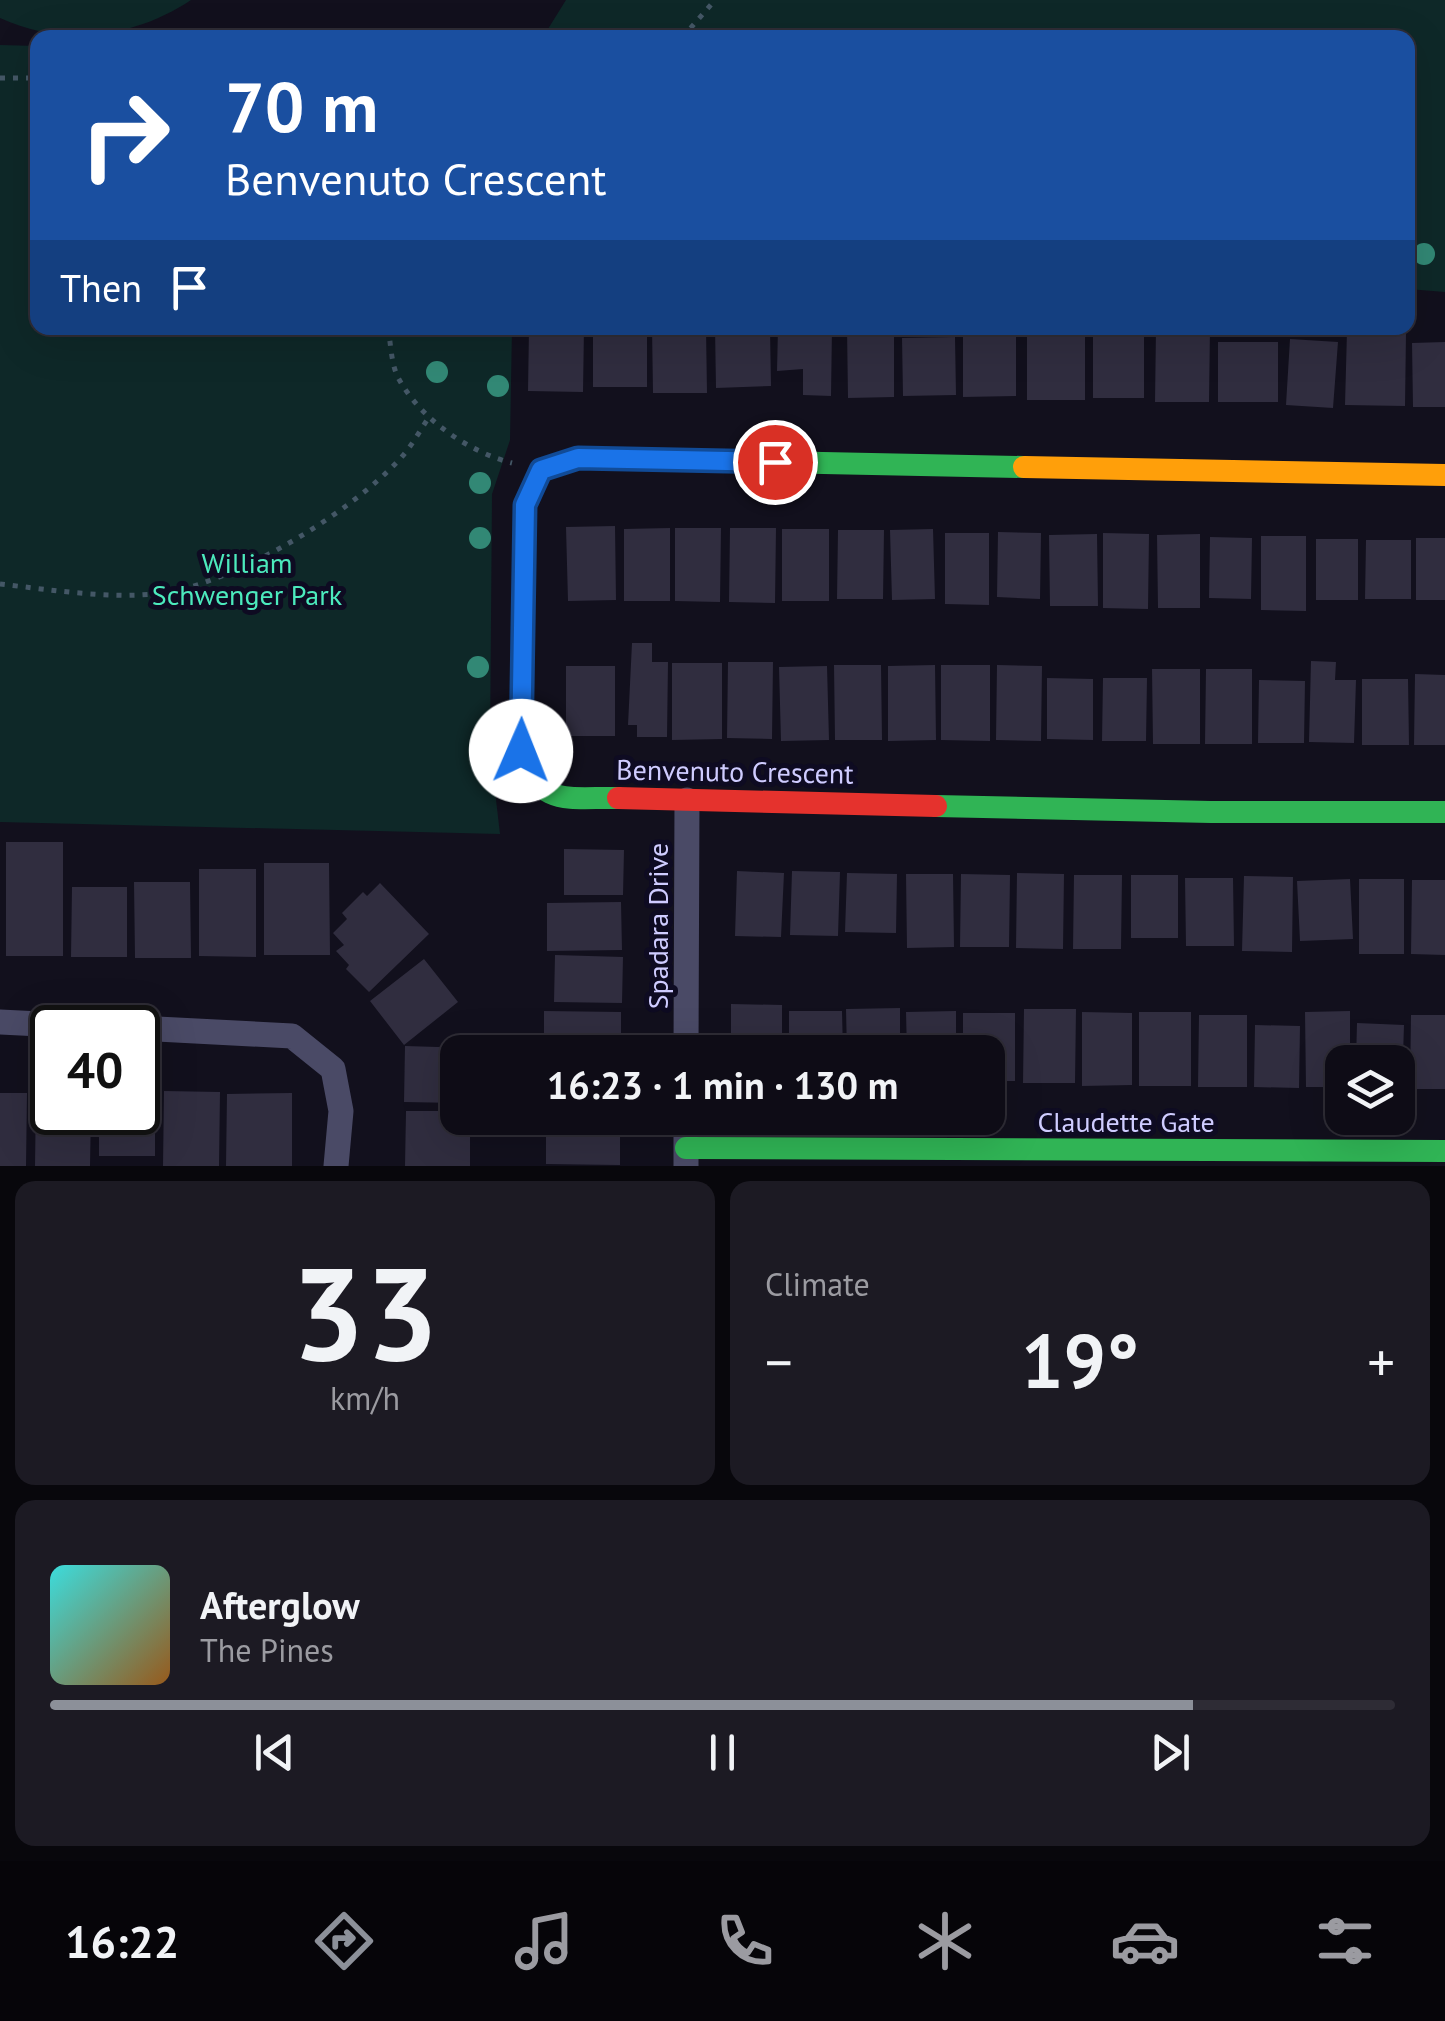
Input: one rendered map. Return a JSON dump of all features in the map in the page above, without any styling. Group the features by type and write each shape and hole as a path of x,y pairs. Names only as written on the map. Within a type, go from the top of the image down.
{"street":[{"path":"541,470 578,458 1445,474"},
{"name":"Benvenuto Crescent","path":"541,470 525,505 521,751 529,776 554,798 1192,812 1445,812"},
{"name":"Spadara Drive","path":"686,1035 687,800"},
{"path":"0,1022 30,1024"},
{"path":"160,1029 292,1036 333,1068 341,1111 336,1166"},
{"name":"Claudette Gate","path":"686,1157 1029,1158 1445,1151"}],"path":[{"path":"689,30 715,0"},
{"path":"0,78 30,78"},
{"path":"389,335 398,379 429,418 496,458 541,470"},
{"path":"0,584 77,593 131,593 181,590 224,574 292,540 356,500 400,460 429,418"}],"green space":[{"path":"0,0 191,0 146,23 122,30 36,30 0,18"},
{"path":"566,0 1445,0 1445,292 1415,290 1415,30 547,30"},
{"name":"William Schwenger Park","path":"0,45 30,46 30,335 512,335 510,440 492,494 490,748 500,834 0,822"}],"building":[{"path":"529,335 584,335 583,392 528,391"},
{"path":"593,335 647,335 647,387 593,387"},
{"path":"652,335 706,335 707,393 653,393"},
{"path":"715,335 770,335 771,386 716,388"},
{"path":"778,335 832,335 831,396 803,395 803,369 777,371"},
{"path":"847,335 894,335 894,397 848,398"},
{"path":"963,335 1016,335 1016,396 963,397"},
{"path":"1027,335 1085,335 1085,400 1027,400"},
{"path":"1093,335 1144,335 1144,398 1093,398"},
{"path":"1156,335 1210,335 1209,402 1155,402"},
{"path":"1347,335 1406,335 1405,406 1345,405"},
{"path":"955,337 956,395 903,396 902,338"},
{"path":"1290,339 1338,342 1333,408 1286,405"},
{"path":"1218,342 1278,342 1278,402 1218,402"},
{"path":"1445,342 1445,407 1413,407 1412,343"},
{"path":"615,526 616,600 568,601 566,527"},
{"path":"670,528 670,601 624,601 624,529"},
{"path":"675,528 721,528 720,602 675,601"},
{"path":"730,528 776,528 775,603 729,602"},
{"path":"782,529 829,529 829,601 782,601"},
{"path":"933,529 935,599 892,600 890,530"},
{"path":"838,530 884,530 883,599 837,599"},
{"path":"998,532 1041,533 1040,599 997,597"},
{"path":"945,533 989,533 989,605 945,604"},
{"path":"1103,533 1149,534 1148,609 1103,608"},
{"path":"1097,534 1098,606 1050,606 1049,535"},
{"path":"1200,534 1200,608 1158,608 1157,535"},
{"path":"1261,536 1306,536 1306,611 1261,610"},
{"path":"1210,537 1252,538 1251,599 1209,598"},
{"path":"1416,538 1445,538 1445,600 1416,600"},
{"path":"1316,539 1358,539 1358,600 1316,600"},
{"path":"1366,540 1411,540 1411,599 1365,599"},
{"path":"632,643 652,643 652,662 668,662 667,737 637,737 637,725 628,725"},
{"path":"1311,661 1336,662 1335,680 1356,680 1354,743 1309,742"},
{"path":"728,662 773,662 772,739 727,738"},
{"path":"672,663 722,663 722,739 672,740"},
{"path":"834,665 881,665 882,740 835,740"},
{"path":"935,665 936,740 888,741 888,666"},
{"path":"941,665 990,665 990,741 941,740"},
{"path":"997,665 1042,666 1041,741 996,740"},
{"path":"566,666 615,666 615,736 566,736"},
{"path":"827,666 829,740 781,741 779,667"},
{"path":"1152,669 1200,669 1200,744 1153,744"},
{"path":"1206,669 1252,669 1252,744 1205,744"},
{"path":"1415,674 1445,675 1445,745 1414,745"},
{"path":"1047,678 1093,679 1093,740 1047,739"},
{"path":"1103,678 1147,678 1146,741 1102,741"},
{"path":"1362,679 1408,679 1409,745 1362,745"},
{"path":"1259,680 1305,681 1304,743 1258,743"},
{"path":"6,842 63,842 63,956 6,956"},
{"path":"564,849 624,850 623,895 564,895"},
{"path":"264,863 329,863 330,955 264,955"},
{"path":"199,869 256,869 256,957 199,956"},
{"path":"737,871 784,873 781,937 735,936"},
{"path":"792,871 840,872 838,936 790,935"},
{"path":"847,873 897,874 896,933 845,932"},
{"path":"1017,873 1064,874 1063,949 1016,948"},
{"path":"906,874 953,874 954,947 907,948"},
{"path":"961,874 1010,875 1009,947 960,947"},
{"path":"1074,875 1122,875 1121,949 1073,949"},
{"path":"1131,875 1178,875 1178,938 1131,938"},
{"path":"1244,876 1293,877 1292,952 1242,951"},
{"path":"1185,878 1233,878 1234,946 1186,946"},
{"path":"1350,879 1353,939 1300,941 1297,881"},
{"path":"1359,879 1404,879 1404,954 1359,954"},
{"path":"1412,880 1445,880 1445,955 1411,954"},
{"path":"134,882 190,882 191,958 135,958"},
{"path":"380,883 429,934 369,992 346,969 349,965 336,951 344,945 333,933 347,919 342,913 363,892 367,896"},
{"path":"72,887 127,887 127,957 71,957"},
{"path":"621,902 622,950 547,951 547,903"},
{"path":"555,955 623,957 622,1003 554,1002"},
{"path":"424,959 458,1002 404,1045 370,1001"},
{"path":"731,1004 782,1005 782,1035 731,1035"},
{"path":"900,1008 900,1035 847,1035 846,1009"},
{"path":"1024,1009 1076,1009 1075,1083 1023,1083"},
{"path":"544,1011 621,1012 621,1035 544,1035"},
{"path":"789,1011 842,1011 843,1035 789,1035"},
{"path":"956,1011 956,1035 907,1035 906,1012"},
{"path":"1350,1011 1350,1045 1325,1045 1325,1087 1306,1087 1305,1012"},
{"path":"1082,1012 1132,1013 1132,1085 1082,1086"},
{"path":"1139,1012 1191,1012 1191,1086 1139,1086"},
{"path":"963,1013 1015,1013 1015,1081 1005,1081 1005,1035 963,1035"},
{"path":"1199,1015 1247,1015 1247,1087 1198,1087"},
{"path":"1411,1015 1445,1015 1445,1089 1415,1089 1415,1045 1411,1045"},
{"path":"1357,1023 1404,1025 1403,1045 1356,1045"},
{"path":"1255,1025 1300,1026 1299,1088 1254,1087"},
{"path":"405,1046 440,1047 440,1103 404,1102"},
{"path":"164,1091 220,1092 219,1166 163,1166"},
{"path":"0,1093 27,1093 26,1166 0,1166"},
{"path":"292,1093 292,1166 226,1166 227,1094"},
{"path":"406,1111 440,1111 440,1135 470,1135 470,1166 405,1166"},
{"path":"35,1135 91,1135 90,1166 35,1166"},
{"path":"99,1135 155,1135 155,1156 99,1156"},
{"path":"546,1135 620,1135 620,1165 546,1164"}],"traffic: fast":[{"path":"618,798 570,798 546,791 528,769 521,751 525,505 541,470 578,458 1024,467"},
{"path":"936,806 1445,812"},
{"path":"686,1148 1445,1151"}],"traffic: slow":[{"path":"1024,467 1445,475"}],"traffic: jam":[{"path":"618,798 936,806"}],"route":[{"path":"521,751 525,505 541,470 578,458 775,462"}]}
